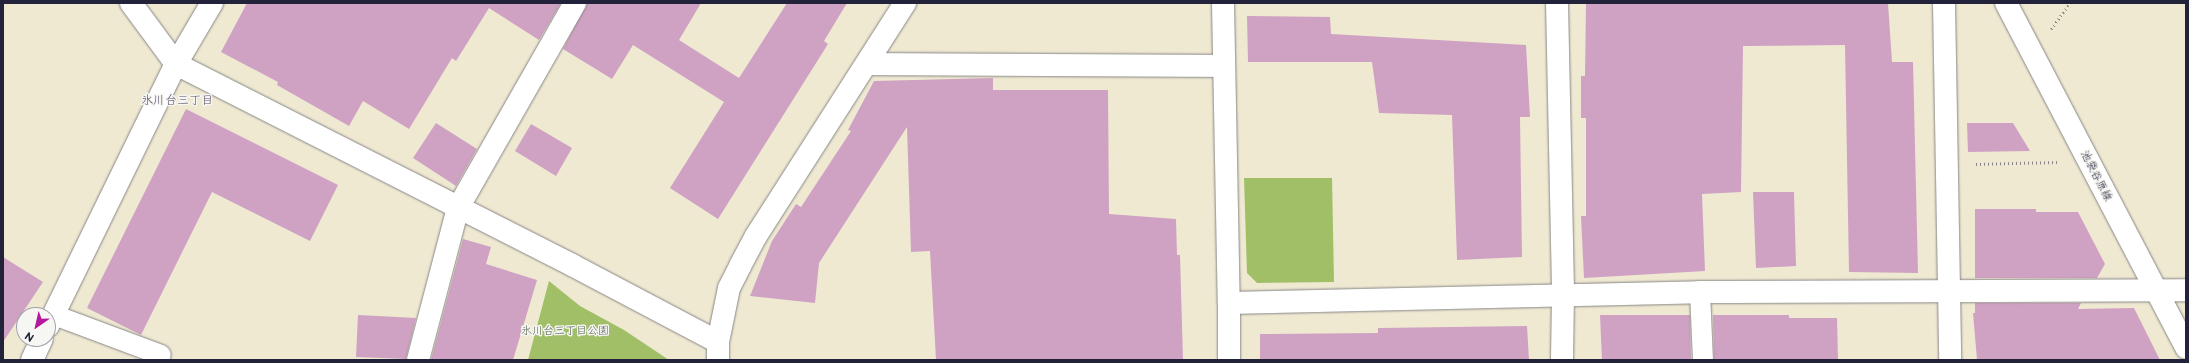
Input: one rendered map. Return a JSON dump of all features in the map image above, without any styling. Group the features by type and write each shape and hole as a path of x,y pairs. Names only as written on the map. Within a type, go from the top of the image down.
{"street":[{"path":"131,3 176,64 572,265 718,351 729,288 753,242 905,3"},
{"path":"56,311 176,64 212,3"},
{"path":"418,360 458,208 576,3"},
{"path":"1223,3 1229,360"},
{"path":"1557,3 1563,296 1562,360"},
{"path":"1944,3 1950,360"},
{"name":"池袋谷原線","path":"2006,3 2186,348"},
{"path":"867,64 1223,66"},
{"path":"1229,303 1700,292 2186,290"},
{"path":"32,360 38,347"}],"lane":[{"path":"1700,292 1703,360"},
{"path":"56,323 161,355"}],"path":[{"path":"2048,34 2070,3"},
{"path":"1976,169 1976,164 2062,162"}],"green space":[{"path":"1244,178 1332,178 1334,282 1257,283 1247,273"},
{"name":"氷川台三丁目公園","path":"549,281 580,306 624,330 669,360 528,360"}],"building":[{"path":"247,3 561,3 539,40 489,8 456,61 452,58 409,129 363,101 349,126 277,85 278,82 221,52"},
{"path":"587,3 701,3 679,40 739,78 787,3 847,3 824,41 828,44 718,219 670,188 724,102 633,45 612,79 563,49"},
{"path":"1586,3 1888,3 1892,62 1913,62 1918,273 1849,272 1845,45 1743,46 1741,192 1702,194 1705,271 1584,278 1581,216 1586,216 1586,118 1581,118 1581,76 1585,76"},
{"path":"1247,16 1330,17 1331,34 1526,45 1530,117 1520,117 1522,257 1457,260 1452,115 1379,113 1372,62 1248,62"},
{"path":"993,78 993,90 1108,90 1109,214 1176,219 1177,255 1180,255 1183,360 936,360 930,251 911,252 907,127 819,263 815,303 750,296 772,241 796,204 801,207 851,131 848,130 874,81"},
{"path":"186,109 338,185 310,241 212,192 141,335 87,308"},
{"path":"436,123 477,149 456,186 413,158"},
{"path":"1967,123 2013,123 2030,151 1968,152"},
{"path":"531,124 572,148 556,176 515,151"},
{"path":"1753,192 1794,192 1796,266 1756,268"},
{"path":"1975,209 2036,209 2036,212 2078,212 2105,264 2097,278 1975,278"},
{"path":"463,239 491,247 486,264 537,280 513,360 431,360"},
{"path":"3,257 43,282 26,307 16,307 16,322 3,342"},
{"path":"1975,303 2081,303 2078,309 2134,308 2160,360 1977,360 1973,313 1975,313"},
{"path":"358,315 416,318 406,359 356,357"},
{"path":"1600,315 1690,315 1691,360 1602,360"},
{"path":"1713,315 1789,315 1789,318 1837,318 1838,360 1714,360"},
{"path":"1527,326 1529,360 1260,360 1260,334 1378,333 1378,328"}],"district":[{"name":"氷川台三丁目","path":"177,101"}]}
